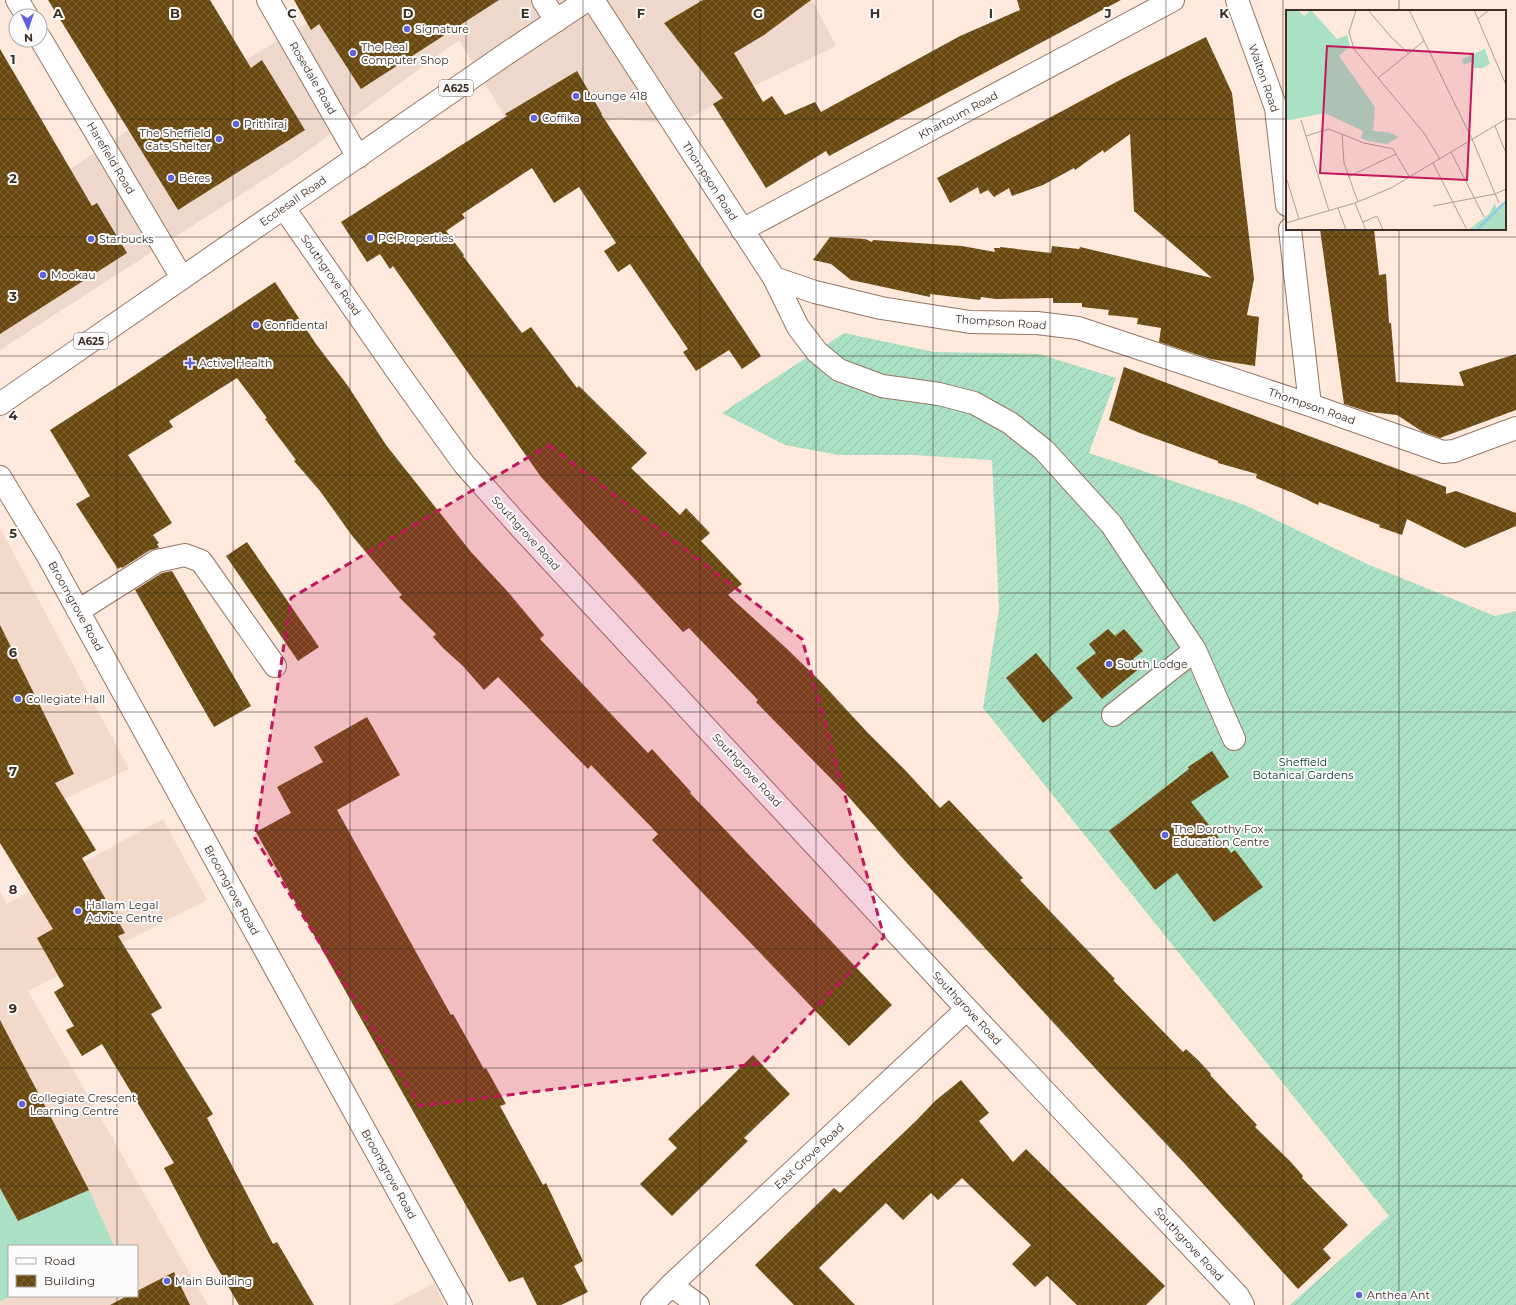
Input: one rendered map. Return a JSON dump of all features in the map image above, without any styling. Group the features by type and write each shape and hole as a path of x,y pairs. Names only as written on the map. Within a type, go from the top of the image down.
{"street":[{"name":"Rosedale Road","path":"268,0 358,157"},
{"path":"543,0 556,21"},
{"name":"Ecclesall Road","path":"0,404 587,0"},
{"name":"Thompson Road","path":"593,0 774,278 815,292 881,308 970,322 1037,323 1078,328 1310,405 1443,452 1454,450 1516,428"},
{"name":"Khartoum Road","path":"742,230 1173,0"},
{"name":"Walton Road","path":"1237,0 1276,108 1286,196"},
{"name":"Harefield Road","path":"46,48 182,278"},
{"name":"Southgrove Road","path":"284,208 397,371 464,464 520,527 967,1008 1238,1296 1243,1305"},
{"path":"1290,230 1310,405"},
{"path":"774,278 798,327 817,352 839,370 882,386 938,394 974,403 1010,423 1044,450 1111,524 1195,650 1234,739"},
{"name":"Broomgrove Road","path":"0,477 48,556 461,1305"},
{"path":"78,611 157,561 185,555 201,561 275,666"},
{"path":"1113,715 1195,650"},
{"name":"East Grove Road","path":"652,1305 671,1285 967,1008"},
{"path":"671,1285 698,1305"}],"highlighted area":[{"path":"549,445 802,639 884,937 763,1063 420,1106 255,838 291,598"}],"shaded area":[{"path":"346,0 812,0 836,46 676,124 614,119 533,170 501,110 459,40 302,155 0,350 0,216 124,133"},
{"path":"0,528 129,769 0,829"},
{"path":"163,819 207,900 28,991 208,1305 0,1305 0,892 7,904"},
{"path":"434,1283 444,1305 393,1305"}],"green space":[{"name":"Sheffield Botanical Gardens","path":"844,333 934,352 1039,354 1116,378 1089,453 1245,505 1367,564 1495,616 1516,611 1516,1305 1290,1305 1389,1216 983,708 999,609 992,460 913,455 838,455 785,445 722,413"},
{"path":"0,1188 18,1221 89,1190 114,1245 8,1245 9,1297 0,1301"}],"building":[{"path":"48,0 210,0 251,68 262,60 305,130 178,210"},
{"path":"294,0 499,0 361,89 319,24 311,30"},
{"path":"703,0 811,0 764,35 734,53 763,102 772,96 785,115 815,102 821,112 960,36 1020,10 1017,0 1121,0 829,156 826,151 766,188 713,104 723,98 664,23"},
{"path":"1206,37 1232,93 1254,279 1247,315 1259,317 1255,366 1211,359 1159,342 1161,328 1137,324 1138,318 1108,315 1109,310 1082,307 1082,303 1053,303 1053,298 996,299 981,297 980,300 930,294 930,297 851,280 831,264 813,260 830,237 865,239 872,242 873,240 962,246 995,252 994,248 1000,247 1051,253 1052,246 1079,249 1080,247 1212,278 1134,211 1130,134 1104,153 1103,150 1075,170 1074,168 1043,185 1012,196 1009,188 994,197 988,190 980,194 978,187 950,203 937,178 1120,80"},
{"path":"0,49 92,206 97,203 127,253 0,334"},
{"path":"577,71 601,114 761,356 742,369 729,350 696,371 683,352 688,349 630,264 618,272 604,251 616,243 579,187 554,203 532,168 462,214 465,218 446,231 464,255 463,256 522,333 531,327 577,388 579,386 647,453 631,468 680,515 686,508 710,533 701,541 742,584 728,595 821,682 940,808 949,800 1023,878 1020,880 1115,979 1113,980 1183,1052 1186,1049 1198,1060 1257,1125 1255,1127 1291,1162 1303,1176 1302,1178 1348,1225 1323,1249 1331,1258 1298,1289 1186,1165 906,862 847,795 756,702 758,700 689,628 683,632 541,477 393,266 390,269 380,254 367,262 341,222 507,116 505,114"},
{"path":"1320,230 1374,230 1379,275 1386,274 1389,323 1391,323 1396,382 1464,386 1459,372 1516,354 1516,410 1440,438 1423,432 1397,415 1369,412 1344,404"},
{"path":"275,282 316,344 348,386 386,445 471,552 508,592 544,635 540,639 648,753 652,749 691,792 690,793 892,1005 849,1046 652,840 658,834 591,765 588,769 498,677 484,690 463,666 443,648 433,637 436,634 399,597 402,595 353,537 320,491 294,461 296,460 265,419 267,418 237,378 169,421 173,427 128,455 172,523 153,535 159,543 157,544 159,548 150,550 118,569 76,504 90,496 50,430"},
{"path":"1124,367 1446,487 1446,494 1456,491 1516,513 1516,526 1465,548 1407,519 1402,535 1319,502 1318,505 1256,478 1257,474 1218,463 1218,461 1140,433 1109,420"},
{"path":"247,542 319,647 298,661 226,556"},
{"path":"172,571 251,706 214,727 135,590 162,573"},
{"path":"0,625 74,774 55,783 96,850 82,858 125,933 118,936 162,1008 151,1014 213,1114 207,1118 273,1244 277,1242 314,1305 239,1305 211,1257 164,1168 174,1163 102,1044 82,1056 66,1030 74,1026 54,992 64,986 37,938 53,929 0,843"},
{"name":"South Lodge","path":"1108,629 1115,636 1124,629 1143,651 1133,659 1140,668 1102,699 1076,668 1096,653 1089,644"},
{"path":"1036,653 1073,698 1043,723 1006,678"},
{"path":"367,717 400,775 337,810 451,1015 453,1014 506,1104 500,1106 543,1185 546,1183 583,1261 574,1266 588,1292 561,1305 537,1305 523,1277 509,1282 256,832 291,813 277,787 323,762 314,747"},
{"path":"1212,751 1229,777 1191,802 1231,853 1235,850 1263,887 1214,922 1177,873 1155,890 1109,831 1189,769 1188,767"},
{"name":"Collegiate Crescent Learning Centre","path":"0,1020 89,1190 18,1221 0,1188"},
{"path":"753,1055 790,1094 744,1138 748,1141 672,1216 640,1184 677,1148 668,1139"},
{"path":"961,1080 989,1113 979,1121 1013,1162 1026,1149 1165,1286 1146,1305 1077,1305 1047,1276 1035,1287 1012,1264 1031,1245 962,1178 938,1200 931,1193 903,1220 886,1203 819,1268 855,1305 794,1305 755,1265 834,1188 840,1193 935,1101"},
{"name":"Main Building","path":"174,1272 190,1305 110,1305 125,1297 138,1297 138,1290"}],"place":[{"name":"Signature","path":"407,29"},
{"name":"The Real Computer Shop","path":"353,53"},
{"name":"Lounge 418","path":"576,96"},
{"name":"Coffika","path":"534,118"},
{"name":"Prithiraj","path":"236,124"},
{"name":"The Sheffield Cats Shelter","path":"219,139"},
{"name":"Béres","path":"171,178"},
{"name":"PC Properties","path":"370,238"},
{"name":"Starbucks","path":"91,239"},
{"name":"Mookau","path":"43,275"},
{"name":"Confidental","path":"256,325"},
{"name":"Active Health","path":"190,363"},
{"name":"South Lodge","path":"1109,664"},
{"name":"Collegiate Hall","path":"18,699"},
{"name":"The Dorothy Fox Education Centre","path":"1165,835"},
{"name":"Hallam Legal Advice Centre","path":"78,911"},
{"name":"Collegiate Crescent Learning Centre","path":"22,1104"},
{"name":"Main Building","path":"167,1281"},
{"name":"Anthea Ant","path":"1359,1295"}]}
